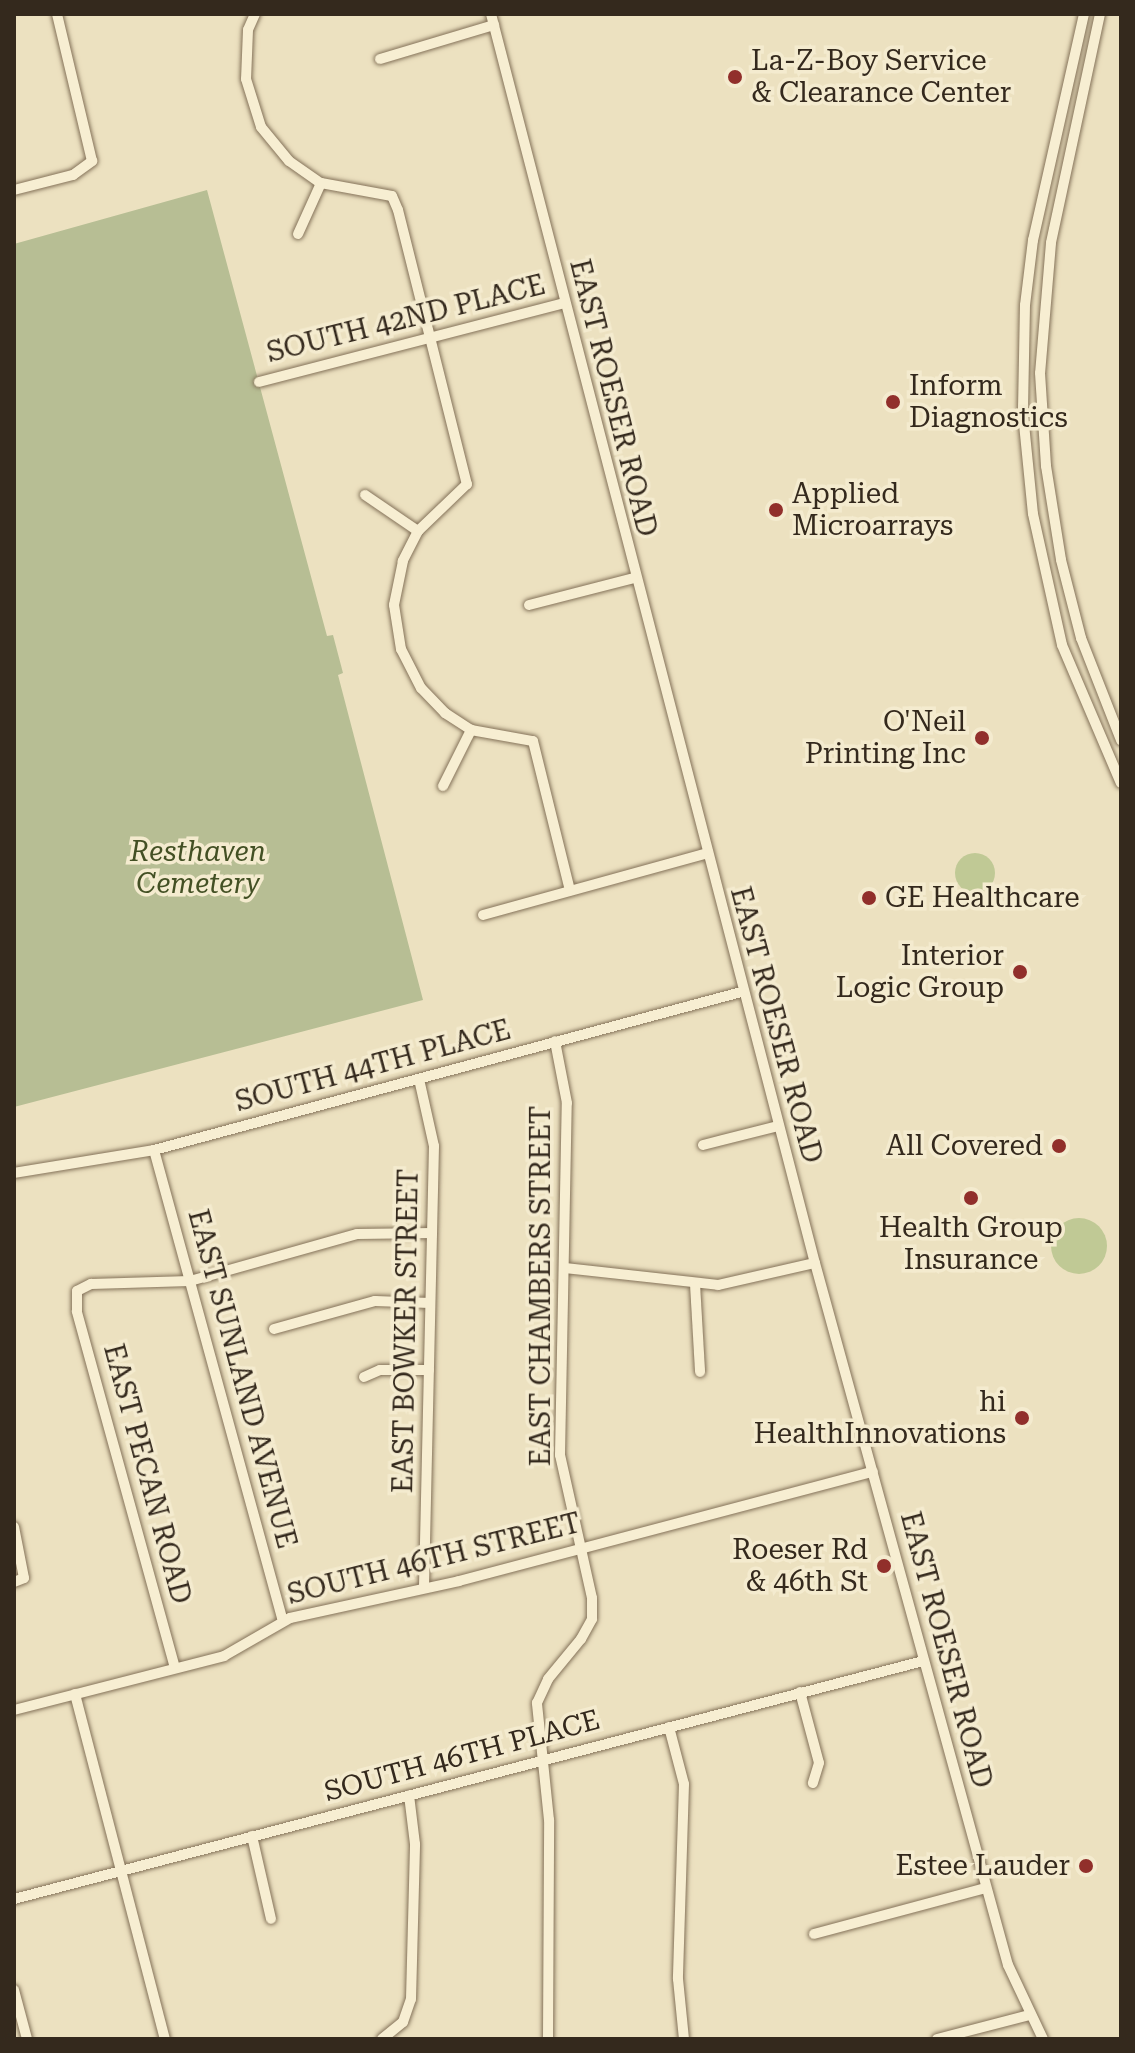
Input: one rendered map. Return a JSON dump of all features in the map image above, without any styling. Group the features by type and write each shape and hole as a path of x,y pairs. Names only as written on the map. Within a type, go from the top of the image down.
{"street":[{"path":"14,190 73,175 92,161 57,14"},
{"path":"255,14 248,30 246,79 261,127 289,161 321,183 392,196 467,484 418,531 403,561 394,605 401,649 421,688 445,713 471,730 533,741 570,890"},
{"path":"1084,14 1033,240 1025,305 1023,414 1038,543 1062,645 1121,783"},
{"path":"1100,14 1051,243 1040,373 1046,466 1061,560 1081,638 1121,740"},
{"path":"380,59 492,19"},
{"name":"EAST ROESER ROAD","path":"492,19 741,992 923,1661 986,1888 1029,2015 1043,2039"},
{"path":"298,234 321,183"},
{"name":"SOUTH 42ND PLACE","path":"259,382 565,303"},
{"path":"365,495 418,531"},
{"path":"529,605 634,578"},
{"path":"443,786 471,730"},
{"path":"483,915 705,854"},
{"name":"SOUTH 44TH PLACE","path":"14,1173 154,1150 741,992"},
{"name":"EAST CHAMBERS STREET","path":"548,2039 549,1820 537,1703 548,1679 592,1619 560,1455 567,1103 555,1041"},
{"name":"EAST BOWKER STREET","path":"419,1079 434,1146 424,1587"},
{"path":"703,1145 778,1126"},
{"name":"EAST SUNLAND AVENUE","path":"154,1150 283,1620"},
{"path":"190,1281 357,1234 432,1233"},
{"path":"565,1268 695,1284 740,1283 815,1263"},
{"name":"EAST PECAN ROAD","path":"175,1668 77,1311 77,1291 91,1284 190,1281"},
{"path":"695,1284 700,1372"},
{"path":"274,1329 375,1301 430,1303"},
{"path":"364,1377 380,1370 429,1370"},
{"name":"SOUTH 46TH STREET","path":"14,1710 224,1656 283,1620 873,1472"},
{"path":"14,1527 19,1580"},
{"name":"SOUTH 46TH PLACE","path":"14,1899 923,1661"},
{"path":"800,1692 819,1763 813,1783"},
{"path":"75,1694 165,2039"},
{"path":"669,1727 684,1784 678,1979 684,2039"},
{"path":"382,2039 396,2032 411,1999 415,1844 409,1795"},
{"path":"252,1836 271,1919"},
{"path":"814,1934 986,1888"},
{"path":"14,1990 27,2039"},
{"path":"937,2039 1029,2015"}],"green space":[{"name":"Resthaven Cemetery","path":"207,190 327,636 333,635 343,673 338,675 423,1000 14,1107 14,244"},
{"path":"975,853 989,859 995,873 989,887 975,893 961,887 955,873 961,859"},
{"path":"1079,1218 1099,1226 1107,1246 1099,1266 1079,1274 1059,1266 1051,1246 1059,1226"}],"place":[{"name":"La-Z-Boy Service & Clearance Center","path":"735,77"},
{"name":"Inform Diagnostics","path":"893,402"},
{"name":"Applied Microarrays","path":"776,510"},
{"name":"O'Neil Printing Inc","path":"982,738"},
{"name":"GE Healthcare","path":"869,898"},
{"name":"Interior Logic Group","path":"1020,972"},
{"name":"All Covered","path":"1059,1146"},
{"name":"Health Group Insurance","path":"971,1198"},
{"name":"hi HealthInnovations","path":"1022,1418"},
{"name":"Roeser Rd & 46th St","path":"884,1566"},
{"name":"Estee Lauder","path":"1086,1866"}]}
